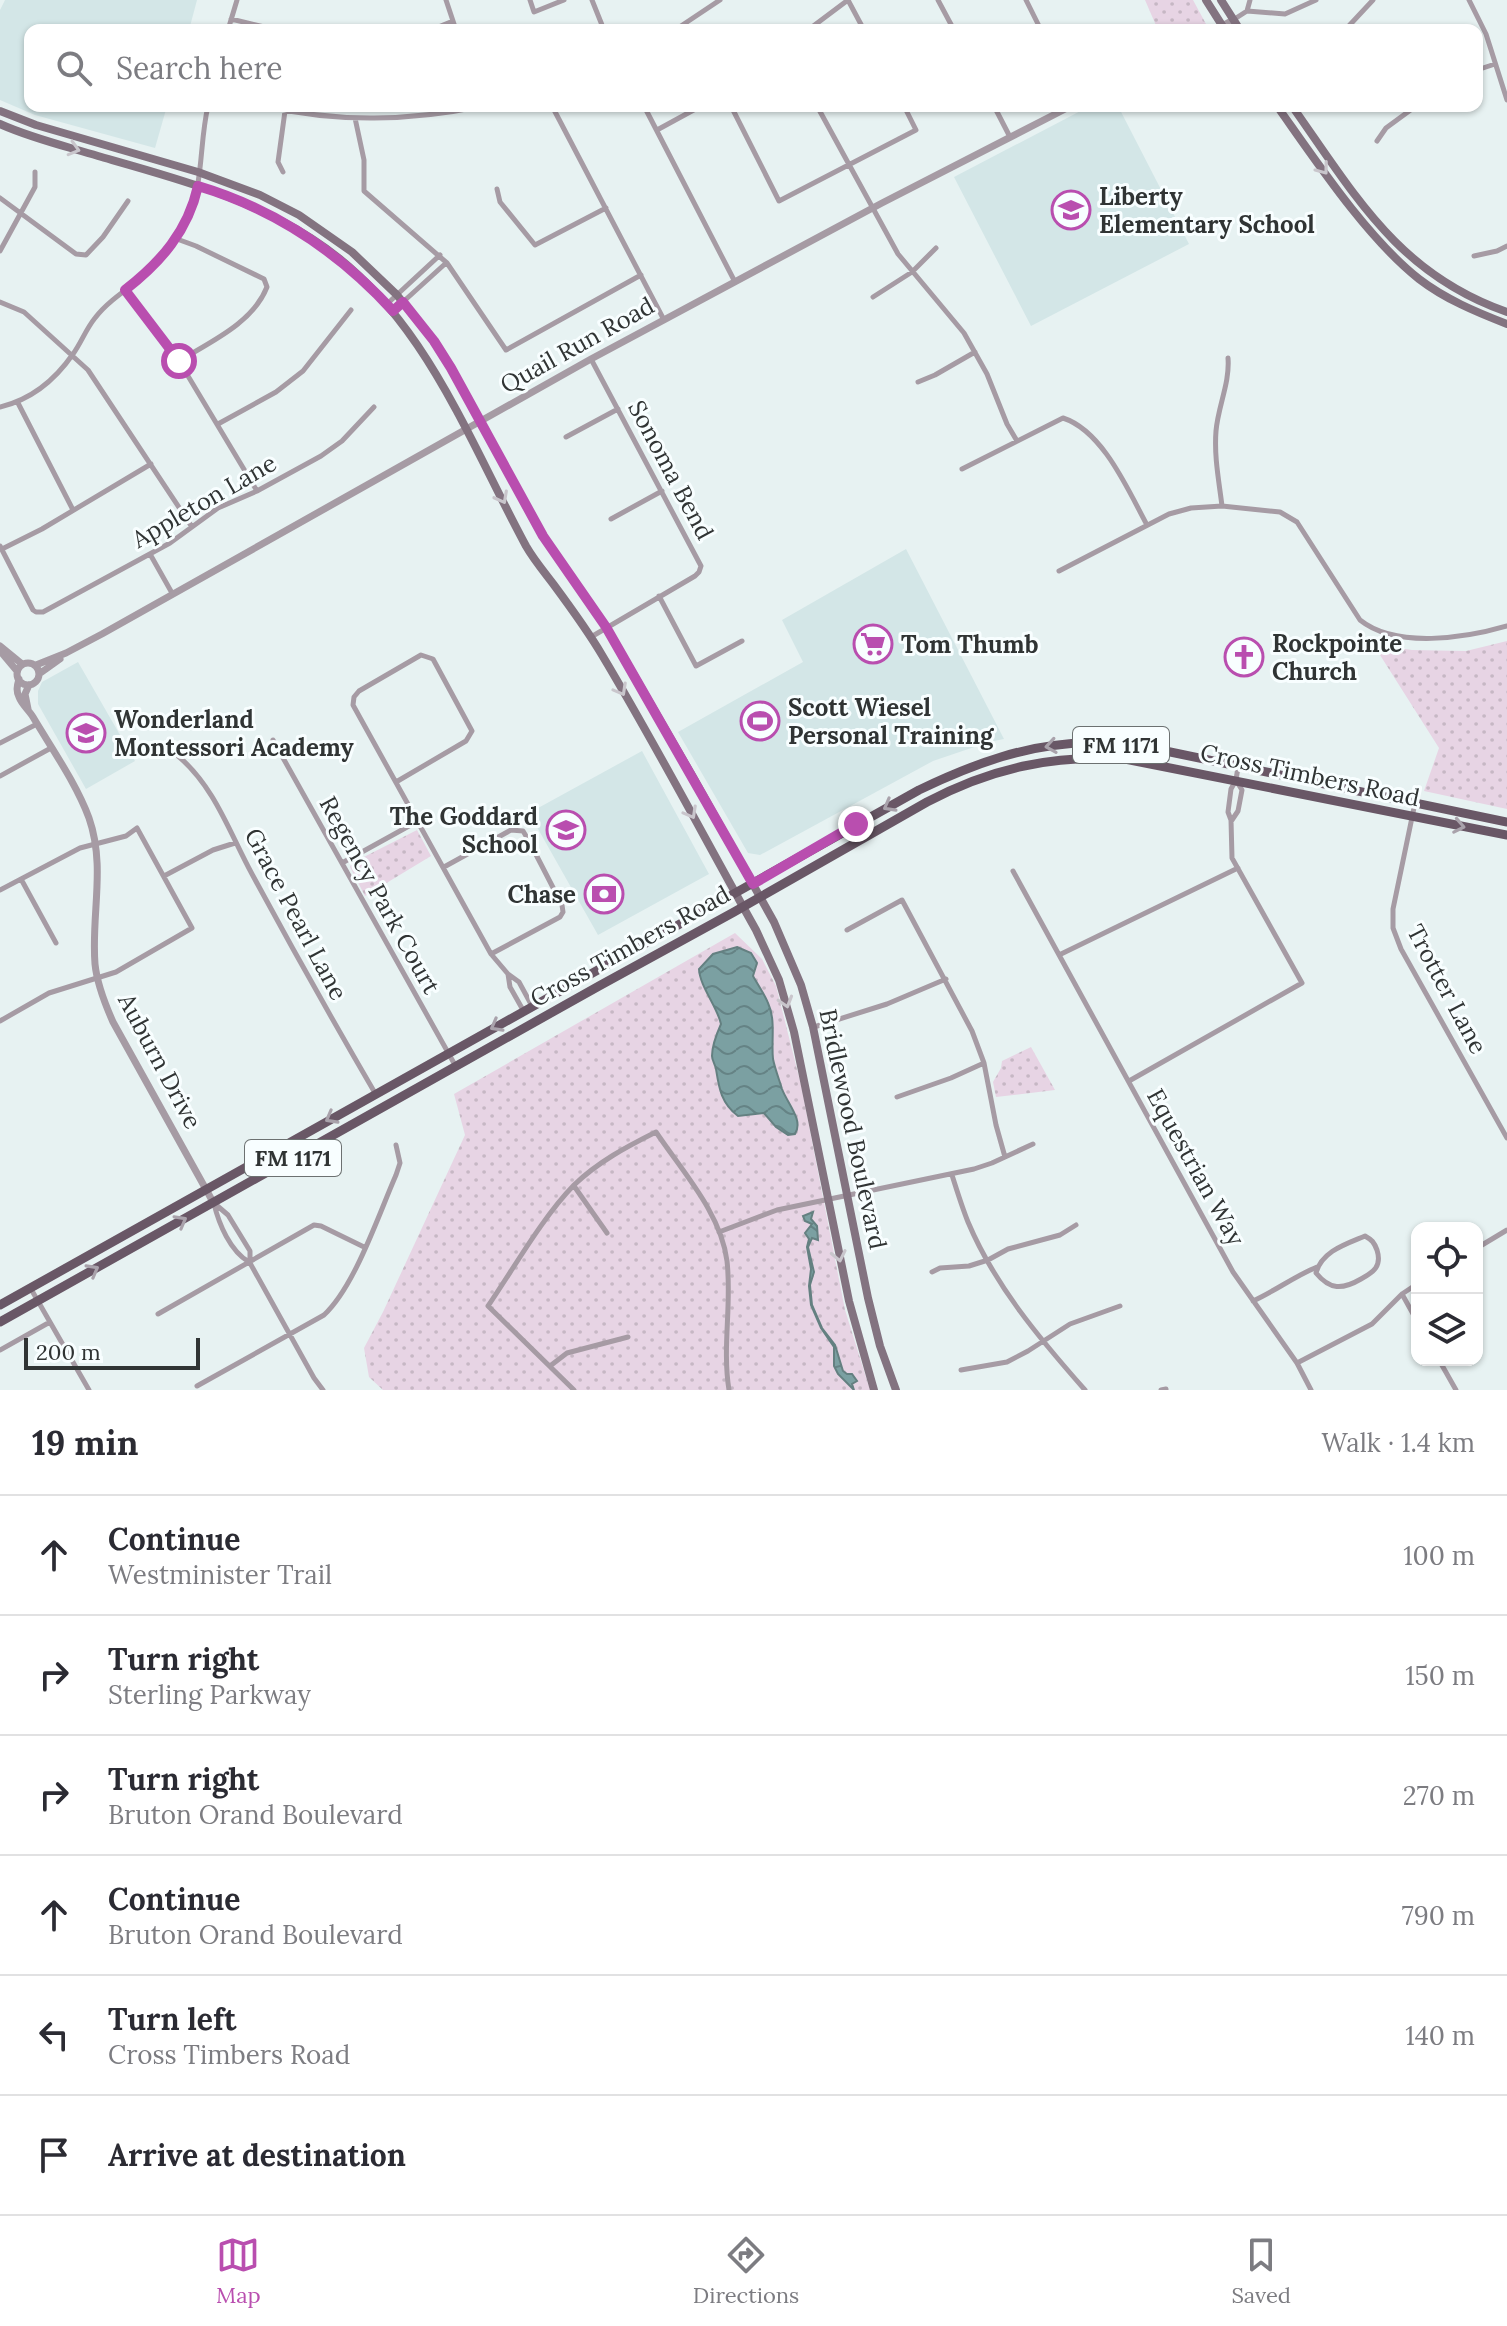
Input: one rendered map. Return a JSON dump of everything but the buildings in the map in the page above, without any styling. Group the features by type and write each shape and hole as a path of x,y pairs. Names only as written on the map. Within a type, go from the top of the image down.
{"main road":[{"path":"1206,0 1218,24"},
{"path":"1221,0 1236,24"},
{"name":"Bridlewood Boulevard","path":"0,111 36,125 198,172 260,195 299,215 352,252 400,299 434,341 543,536 606,627 693,777 774,922 794,966 813,1027 877,1333 896,1390"},
{"path":"1282,112 1391,253 1420,280 1473,311 1507,324"},
{"path":"1296,112 1374,220 1409,257 1469,297 1507,312"},
{"name":"Bridlewood Boulevard","path":"0,124 259,208 314,239 347,265 390,307 411,333 526,547 591,637 766,950 788,1010 853,1320 874,1390"},
{"path":"1420,280 1428,272"},
{"name":"Cross Timbers Road","path":"0,1305 448,1052 736,894 868,817 949,775 988,760 1071,743 1151,748 1507,822"},
{"name":"Cross Timbers Road","path":"0,1322 956,786 1023,765 1095,757 1152,763 1507,835"},
{"path":"949,775 956,786"},
{"path":"676,787 693,777"}],"street":[{"path":"230,24 237,0"},
{"path":"446,0 454,24"},
{"path":"530,0 534,12 564,0"},
{"path":"592,0 602,24"},
{"path":"684,24 720,0"},
{"path":"816,24 848,0 861,24"},
{"path":"938,0 951,24"},
{"path":"1026,0 1038,24"},
{"path":"1247,11 1250,0"},
{"path":"1228,24 1247,11 1285,14 1316,0"},
{"path":"1351,24 1373,0"},
{"path":"1469,0 1481,24"},
{"path":"231,19 252,24"},
{"path":"446,24 453,21"},
{"path":"1483,28 1507,100"},
{"path":"1483,68 1495,64"},
{"path":"0,407 18,403 47,383 72,355 96,316 145,275 177,239 194,204 207,112"},
{"path":"283,172 278,162 285,112"},
{"path":"295,112 355,118 421,116 444,112"},
{"path":"555,112 664,320"},
{"path":"647,112 735,282"},
{"path":"657,130 690,112"},
{"path":"734,112 779,201 916,130 907,112"},
{"path":"820,112 898,254 964,333 987,374 1017,441"},
{"path":"997,112 1011,138"},
{"name":"Quail Run Road","path":"36,665 66,653 591,359 1060,112"},
{"path":"1377,141 1386,128 1408,112"},
{"path":"355,118 364,160 364,191 440,255 506,350 641,275"},
{"path":"0,251 35,187 35,172"},
{"path":"497,189 500,202 535,245 606,208"},
{"path":"0,198 76,254 86,255 128,201"},
{"path":"177,239 264,279 267,287 246,317 232,329 179,361"},
{"path":"1474,256 1507,246"},
{"path":"873,297 912,272 936,248"},
{"path":"400,299 440,255"},
{"path":"390,307 447,263"},
{"path":"125,290 179,361 257,491"},
{"path":"0,302 24,312 88,370 192,527"},
{"path":"218,424 276,392 303,371 351,310"},
{"path":"918,382 975,352"},
{"path":"1222,506 1216,433 1220,401 1229,373 1228,358"},
{"name":"Sonoma Bend","path":"591,359 701,566 697,574 591,637"},
{"path":"18,403 73,510"},
{"name":"Appleton Lane","path":"1,548 33,610 43,612 150,554 218,508 257,491 321,456 342,441 374,407"},
{"path":"566,437 618,409"},
{"path":"962,469 1063,418 1076,422 1098,445 1112,463 1147,525"},
{"path":"1,548 151,464"},
{"path":"611,519 662,491"},
{"path":"1059,571 1169,514 1191,508 1222,506 1280,512 1297,522 1360,620 1372,630 1385,635 1443,638 1478,635 1507,626"},
{"path":"150,554 172,593"},
{"path":"659,596 696,666 742,641"},
{"path":"0,648 19,672 24,684 36,682 39,674 36,665 31,663 19,672"},
{"name":"Quail Run Road","path":"39,674 66,653"},
{"path":"396,782 466,741 472,731 433,659 421,655 359,691 353,705 491,954 519,982 528,1008"},
{"name":"Auburn Drive","path":"19,672 19,698 86,810 96,844 99,874 95,944 98,978 113,1022 206,1189 218,1219 239,1256 250,1263"},
{"path":"28,709 25,694 29,685"},
{"path":"0,743 37,724"},
{"name":"Regency Park Court","path":"273,740 455,1066"},
{"path":"0,776 51,748"},
{"name":"Grace Pearl Lane","path":"178,756 209,791 375,1093"},
{"path":"1129,1081 1302,983 1232,858 1228,812 1231,789 1239,767"},
{"path":"1231,820 1238,811 1242,790 1236,780"},
{"name":"Trotter Lane","path":"1415,802 1393,909 1393,928 1401,949 1507,1138"},
{"path":"342,863 418,821"},
{"path":"0,890 80,848 126,836 137,828 192,928 116,972 49,993 0,1021"},
{"path":"444,867 517,829 523,831 536,854 563,912 560,917 491,954"},
{"path":"163,876 213,850 235,843"},
{"path":"1059,955 1238,868"},
{"name":"Equestrian Way","path":"1013,871 1233,1272 1297,1363 1311,1390"},
{"path":"21,879 56,943"},
{"path":"847,930 902,900 966,1017 984,1063 1005,1157"},
{"path":"813,1027 887,1004 946,979"},
{"path":"897,1097 984,1063"},
{"path":"574,1390 488,1306 554,1209 574,1186 605,1160 656,1132 708,1209 719,1232 727,1262 729,1390"},
{"path":"719,1232 769,1212 952,1175 1033,1144"},
{"path":"197,1386 324,1315 336,1304 396,1175 400,1163 396,1145"},
{"path":"952,1175 969,1224 1017,1307 1085,1390"},
{"path":"574,1186 607,1233"},
{"name":"Auburn Drive","path":"213,1202 228,1215 250,1251 250,1263 323,1390"},
{"path":"158,1314 314,1225 364,1247"},
{"path":"932,1272 988,1260 1008,1249 1060,1235 1076,1225"},
{"path":"1483,1244 1507,1230"},
{"path":"1253,1301 1317,1267 1326,1256 1345,1244 1365,1236 1374,1242 1380,1260 1372,1273 1347,1287 1324,1282 1316,1273 1317,1267"},
{"path":"31,1288 87,1389"},
{"path":"1297,1363 1372,1324 1411,1288"},
{"path":"1402,1294 1411,1310"},
{"path":"961,1370 1007,1362 1070,1324 1120,1306"},
{"path":"0,1350 50,1322"},
{"path":"550,1366 574,1350 628,1337"},
{"path":"1442,1366 1456,1390"}],"shaded area":[{"path":"5,0 197,0 191,24 24,24 24,110 0,100 0,10"},
{"path":"1145,0 1193,0 1206,24 1155,24"},
{"path":"28,112 165,112 155,148"},
{"name":"Liberty Elementary School","path":"1079,112 1121,112 1189,244 1031,326 954,177"},
{"path":"906,549 1004,739 933,761 760,855 748,853 678,732 803,662 782,620"},
{"path":"1507,641 1507,809 1424,791 1439,748 1373,644 1412,650 1466,651"},
{"name":"Wonderland Montessori Academy","path":"78,662 135,761 86,789 38,704 42,682"},
{"path":"642,751 709,874 598,935 529,813"},
{"path":"417,830 431,856 365,896 350,867 352,863"},
{"path":"735,933 762,959 776,986 801,1085 845,1310 870,1390 383,1390 369,1377 364,1348 465,1135 454,1094"},
{"path":"1031,1047 1055,1090 996,1097 993,1082 1002,1061"}],"water":[{"path":"737,947 751,953 757,963 753,976 770,1010 773,1059 782,1089 796,1117 795,1134 788,1135 776,1127 764,1113 738,1116 724,1100 720,1089 712,1056 721,1024 702,983 699,969 713,954"},
{"path":"813,1212 811,1219 817,1226 818,1240 812,1238 808,1247 814,1272 810,1285 812,1305 822,1328 835,1345 843,1371 852,1374 857,1381 852,1384 854,1390 838,1374 834,1366 834,1347 821,1328 811,1305 809,1286 811,1269 807,1247 809,1239 805,1233 812,1224 805,1221 803,1216"}],"place":[{"name":"Liberty Elementary School","path":"1071,210"},
{"name":"Tom Thumb","path":"873,644"},
{"name":"Rockpointe Church","path":"1244,657"},
{"name":"Scott Wiesel Personal Training","path":"760,721"},
{"name":"Wonderland Montessori Academy","path":"86,733"},
{"name":"The Goddard School","path":"566,830"},
{"name":"Chase","path":"604,894"}],"route":[{"path":"179,361 125,290 145,275 177,239 194,204 198,186 235,198 314,239 347,265 393,311 403,302 434,341 543,536 606,627 753,884 856,824"}]}
